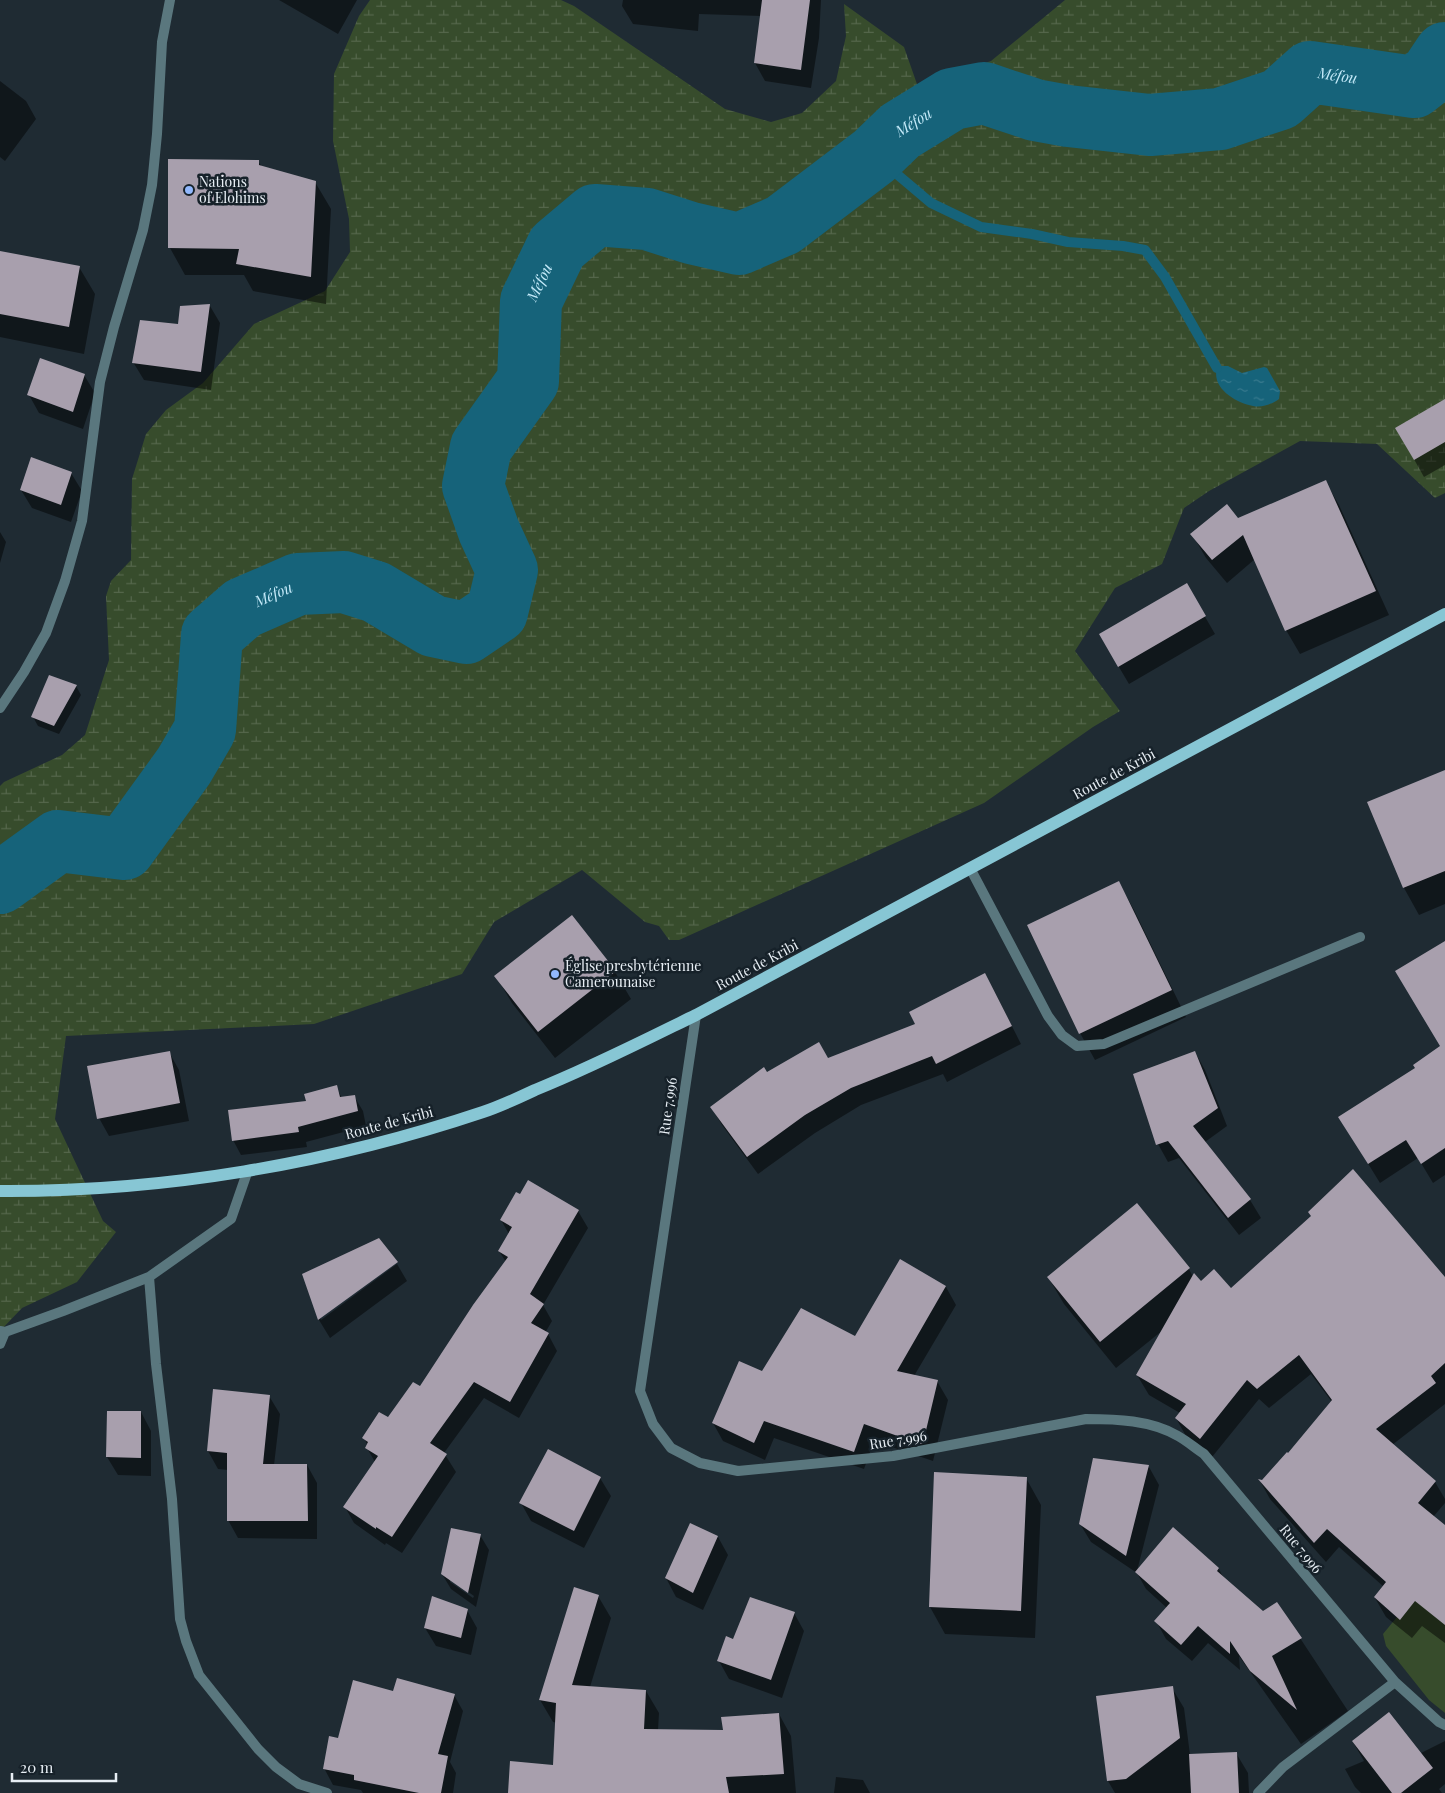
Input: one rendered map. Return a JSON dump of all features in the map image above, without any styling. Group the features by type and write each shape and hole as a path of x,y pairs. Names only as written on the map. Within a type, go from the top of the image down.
{"main road":[{"name":"Route de Kribi","path":"0,1191 123,1188 248,1170 365,1147 484,1112 586,1069 696,1015 1445,614"}],"street":[{"path":"0,708 24,672 46,633 65,582 82,521 100,382 114,327 143,230 152,185 162,42 170,0"},
{"path":"970,868 1048,1016 1062,1035 1077,1046 1104,1044 1360,937"},
{"name":"Rue 7.996","path":"696,1015 640,1391 653,1424 671,1448 700,1463 738,1471 893,1456 1086,1419 1113,1419 1149,1425 1177,1435 1204,1454 1394,1682 1439,1722 1445,1725"},
{"path":"0,1344 3,1331 63,1312 149,1277 231,1219 248,1170"},
{"path":"149,1277 156,1364 172,1499 180,1619 186,1641 199,1675 258,1749 276,1767 299,1784 327,1793"},
{"path":"1258,1793 1283,1767 1394,1682"}],"green space":[{"path":"370,0 561,0 574,6 725,109 771,122 802,113 836,81 846,36 844,4 904,47 918,87 932,80 991,61 1065,0 1445,0 1445,493 1435,498 1377,444 1300,441 1209,491 1184,508 1162,564 1115,588 1075,651 1120,711 1093,727 984,803 679,940 669,940 659,926 645,922 582,870 494,922 462,974 314,1024 66,1036 55,1119 103,1221 116,1232 77,1282 22,1308 0,1331 0,786 4,782 62,755 85,735 109,660 106,596 111,581 131,560 132,479 146,434 166,410 203,383 254,324 325,291 350,252 349,219 333,141 334,74 359,16"},
{"path":"1445,1587 1445,1713 1429,1700 1386,1646 1383,1634 1415,1595"}],"water":[{"path":"1219,366 1228,366 1242,373 1264,367 1267,368 1280,391 1279,399 1260,406 1239,402 1221,388 1216,375"}],"building":[{"path":"762,0 810,0 801,70 754,63"},
{"path":"168,159 259,160 259,165 316,181 311,277 236,264 239,249 168,248"},
{"path":"0,251 80,266 69,327 0,314"},
{"path":"210,304 201,372 132,363 140,320 178,324 180,306"},
{"path":"40,358 85,374 73,412 27,395"},
{"path":"1445,399 1445,442 1414,460 1395,428"},
{"path":"31,457 72,472 61,505 20,490"},
{"path":"1326,480 1376,591 1285,631 1243,535 1212,560 1190,534 1227,504 1238,518"},
{"path":"1187,583 1206,616 1118,667 1099,634"},
{"path":"49,675 77,685 54,726 31,717"},
{"path":"1445,770 1445,871 1403,888 1367,802"},
{"path":"1119,881 1172,990 1079,1034 1027,925"},
{"name":"Église presbytérienne Camerounaise","path":"572,915 616,971 538,1032 494,976"},
{"path":"1445,941 1445,1148 1421,1164 1406,1140 1368,1164 1338,1117 1415,1068 1413,1065 1440,1046 1395,971"},
{"path":"985,973 1012,1026 936,1064 932,1056 851,1088 805,1115 747,1157 710,1107 764,1067 767,1072 819,1042 828,1058 915,1024 909,1012"},
{"path":"170,1051 180,1103 97,1119 87,1066"},
{"path":"1195,1051 1218,1108 1193,1126 1251,1199 1228,1218 1168,1141 1156,1145 1133,1074"},
{"path":"337,1085 340,1097 355,1095 358,1111 298,1127 299,1132 232,1141 228,1110 306,1101 304,1094"},
{"path":"1353,1169 1445,1277 1445,1363 1431,1376 1436,1383 1376,1429 1436,1481 1418,1503 1445,1525 1445,1625 1415,1601 1400,1620 1374,1597 1386,1582 1327,1529 1314,1543 1258,1479 1262,1480 1288,1453 1332,1400 1299,1355 1257,1389 1247,1380 1200,1439 1175,1418 1186,1404 1136,1375 1194,1273 1201,1281 1214,1269 1231,1288 1311,1216 1308,1212"},
{"path":"528,1180 579,1210 530,1294 544,1304 531,1323 549,1333 510,1402 474,1382 430,1443 447,1454 392,1537 376,1527 376,1529 343,1507 378,1456 365,1448 368,1442 362,1438 379,1412 388,1417 413,1382 420,1386 473,1305 508,1257 498,1251 512,1227 500,1220 516,1192 520,1194"},
{"path":"1137,1203 1190,1268 1100,1342 1047,1277"},
{"path":"379,1238 398,1262 318,1320 302,1274"},
{"path":"900,1259 946,1286 897,1371 938,1380 923,1443 920,1444 864,1424 854,1452 764,1421 754,1443 712,1423 739,1361 762,1371 801,1308 855,1336"},
{"path":"213,1389 270,1395 263,1464 307,1464 308,1521 227,1521 227,1453 207,1451"},
{"path":"107,1411 141,1411 141,1458 106,1457"},
{"path":"548,1449 601,1477 574,1531 519,1503"},
{"path":"1093,1458 1149,1465 1126,1556 1079,1524"},
{"path":"934,1472 1027,1477 1021,1611 929,1607"},
{"path":"690,1523 718,1536 693,1593 665,1578"},
{"path":"1173,1527 1219,1568 1217,1571 1263,1611 1277,1602 1302,1638 1272,1656 1297,1710 1250,1671 1230,1641 1230,1654 1198,1626 1181,1645 1154,1621 1170,1603 1135,1572"},
{"path":"451,1528 481,1534 468,1593 441,1574"},
{"path":"574,1587 599,1595 572,1685 646,1690 644,1729 723,1730 721,1717 779,1713 784,1774 726,1777 729,1793 508,1793 510,1761 553,1765 556,1703 539,1700"},
{"path":"432,1596 468,1609 461,1638 424,1628"},
{"path":"750,1597 795,1612 771,1680 717,1661 726,1636 733,1639"},
{"path":"397,1678 455,1694 438,1754 448,1756 441,1793 419,1793 354,1780 354,1775 323,1769 329,1736 338,1738 353,1680 393,1691"},
{"path":"1173,1686 1180,1738 1126,1779 1107,1781 1096,1696"},
{"path":"1389,1712 1433,1768 1401,1793 1392,1793 1352,1741"},
{"path":"1237,1752 1239,1793 1191,1793 1189,1754"}],"waterway":[{"name":"Méfou","path":"0,883 58,841 124,849 184,766 205,730 212,635 243,608 298,584 344,582 376,592 433,626 466,633 497,612 507,570 489,531 473,486 481,447 528,381 531,301 557,247 595,215 647,219 691,233 739,244 783,225 874,156 900,131 952,99 984,93 1035,110 1068,116 1150,125 1220,119 1280,99 1310,72 1414,87 1431,74 1445,53"},
{"path":"892,170 931,203 981,227 1032,234 1068,242 1123,246 1145,250 1165,277 1217,368"}],"place":[{"name":"Nations of Elohims","path":"189,190"},
{"name":"Église presbytérienne Camerounaise","path":"555,974"}]}
